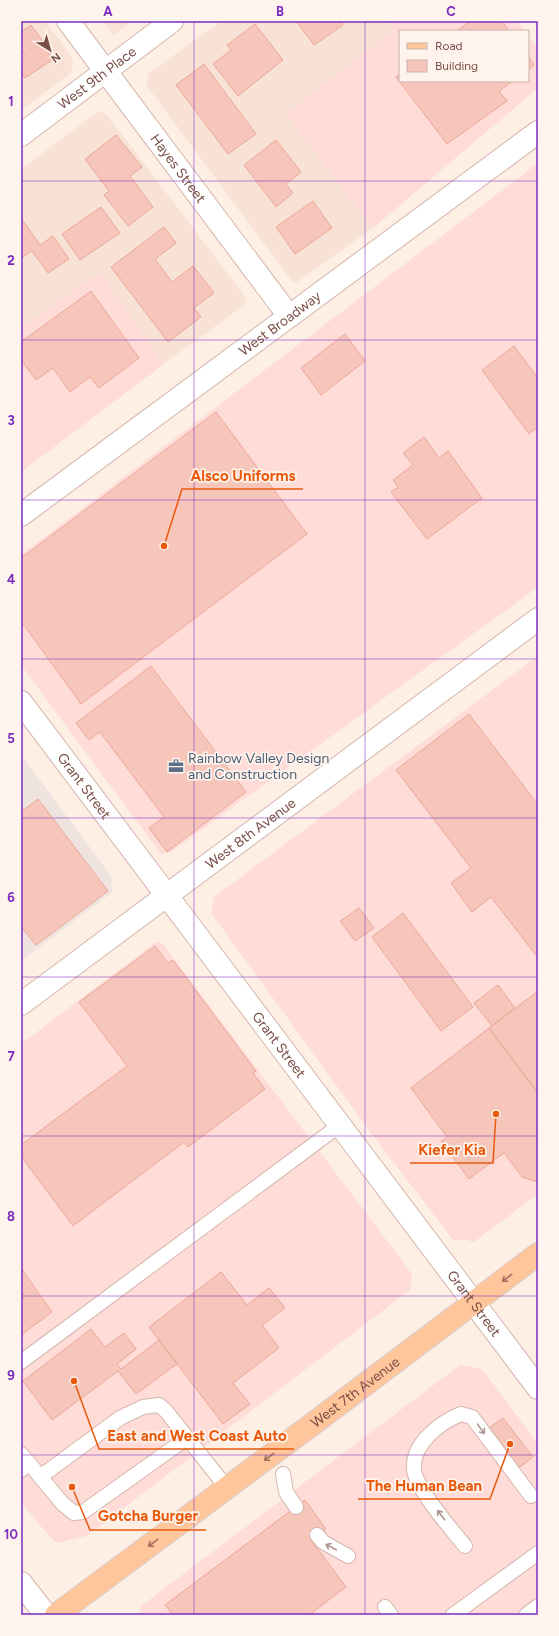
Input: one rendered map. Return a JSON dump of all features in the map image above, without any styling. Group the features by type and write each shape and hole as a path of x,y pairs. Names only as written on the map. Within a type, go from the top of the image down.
{"main road":[{"name":"West 7th Avenue","path":"56,1615 538,1254"}],"street":[{"name":"Hayes Street","path":"68,21 289,316"},
{"name":"West 9th Place","path":"21,135 172,21"},
{"name":"West Broadway","path":"21,515 538,132"},
{"name":"West 8th Avenue","path":"21,1004 538,619"},
{"name":"Grant Street","path":"21,702 538,1388"},
{"path":"21,1583 46,1615"}],"lane":[{"path":"21,1362 340,1125"},
{"path":"40,1477 120,1418 142,1407 159,1405 166,1411 227,1488"},
{"path":"465,1546 423,1490 414,1469 415,1457 420,1446 430,1434 449,1419 462,1414 472,1417 531,1496"},
{"path":"24,1462 74,1513 83,1512 187,1438"},
{"path":"283,1474 286,1492 296,1507"},
{"path":"317,1535 323,1542 348,1556"},
{"path":"453,1615 538,1553"},
{"path":"526,1615 538,1606"}],"shaded area":[{"path":"21,21 45,21 70,54 73,64 71,73 21,110"},
{"path":"102,21 132,21 113,35"},
{"path":"221,21 387,21 394,30 285,114 373,228 296,283 291,280 147,86 148,74"},
{"path":"387,21 517,21 524,30 399,30 399,82 529,82 529,37 538,49 538,88 373,228 285,114 394,30"},
{"path":"97,112 102,112 108,116 247,299 243,306 164,364 99,273 21,329 21,169"},
{"path":"538,163 538,587 171,852 161,854 21,665 21,555"},
{"path":"99,272 164,364 21,472 21,329"},
{"path":"538,656 538,1194 474,1242 463,1239 454,1241 371,1133 211,913 214,897"},
{"path":"21,755 111,876 112,892 21,961"},
{"path":"156,942 162,943 412,1274 410,1290 87,1536 57,1543 21,1503 21,1044"},
{"path":"460,1365 482,1369 538,1444 538,1615 140,1615 141,1606"}],"building":[{"path":"296,21 340,21 343,25 314,45"},
{"path":"470,21 502,21 508,30 458,30"},
{"path":"255,24 283,60 238,96 213,64 231,50 227,45"},
{"path":"31,25 55,58 25,78 21,72 21,59 25,56 21,50 21,32"},
{"path":"529,58 534,65 529,69"},
{"path":"204,64 256,134 228,154 176,85"},
{"path":"400,82 512,82 499,91 507,101 447,144"},
{"path":"116,135 142,167 130,176 153,207 128,226 104,195 109,191 85,159"},
{"path":"276,140 301,172 286,184 293,193 276,207 244,165"},
{"path":"313,201 332,228 295,254 276,227"},
{"path":"101,207 120,233 80,260 62,234"},
{"path":"21,218 40,245 53,236 69,259 48,273 32,251 21,258"},
{"path":"164,227 176,243 155,259 172,282 193,266 214,293 194,308 201,317 168,342 111,267"},
{"path":"91,291 139,358 99,388 90,377 70,392 53,368 36,380 21,360 21,342"},
{"path":"345,334 365,361 321,395 301,368"},
{"path":"514,346 538,378 538,427 529,434 482,370"},
{"path":"216,412 307,534 81,704 21,621 21,558"},
{"path":"424,437 439,458 448,451 482,498 427,539 391,492 398,487 393,480 413,465 403,453"},
{"name":"Rainbow Valley Design and Construction","path":"151,666 246,792 167,852 149,828 164,817 100,732 89,740 76,723"},
{"path":"469,714 538,805 538,958 491,897 472,912 451,883 471,868 396,770"},
{"path":"38,799 108,891 36,945 22,928 21,929 21,812"},
{"path":"359,908 374,928 355,941 340,921"},
{"path":"403,913 473,1007 441,1031 372,937"},
{"path":"155,946 168,963 173,960 256,1071 253,1073 265,1089 188,1147 184,1142 73,1226 21,1156 21,1145 127,1066 79,1002"},
{"path":"498,985 515,1008 492,1026 474,1003"},
{"path":"538,991 538,1093 489,1028"},
{"path":"489,1028 538,1093 538,1182 522,1177 504,1153 469,1179 441,1141 447,1137 411,1088"},
{"path":"21,1268 52,1312 21,1335"},
{"path":"221,1272 247,1305 269,1288 285,1308 262,1325 279,1348 233,1383 250,1404 223,1424 149,1327"},
{"path":"91,1329 105,1347 124,1333 136,1349 117,1364 121,1369 159,1340 177,1364 136,1394 118,1371 52,1420 23,1381"},
{"path":"503,1418 533,1457 516,1470 486,1430"},
{"path":"305,1500 326,1529 311,1540 346,1587 309,1615 173,1615 165,1605"}],"place":[{"name":"Alsco Uniforms","path":"164,546"},
{"name":"Rainbow Valley Design and Construction","path":"176,766"},
{"name":"Kiefer Kia","path":"496,1114"},
{"name":"East and West Coast Auto","path":"74,1381"},
{"name":"The Human Bean","path":"510,1444"},
{"name":"Gotcha Burger","path":"72,1487"}]}
